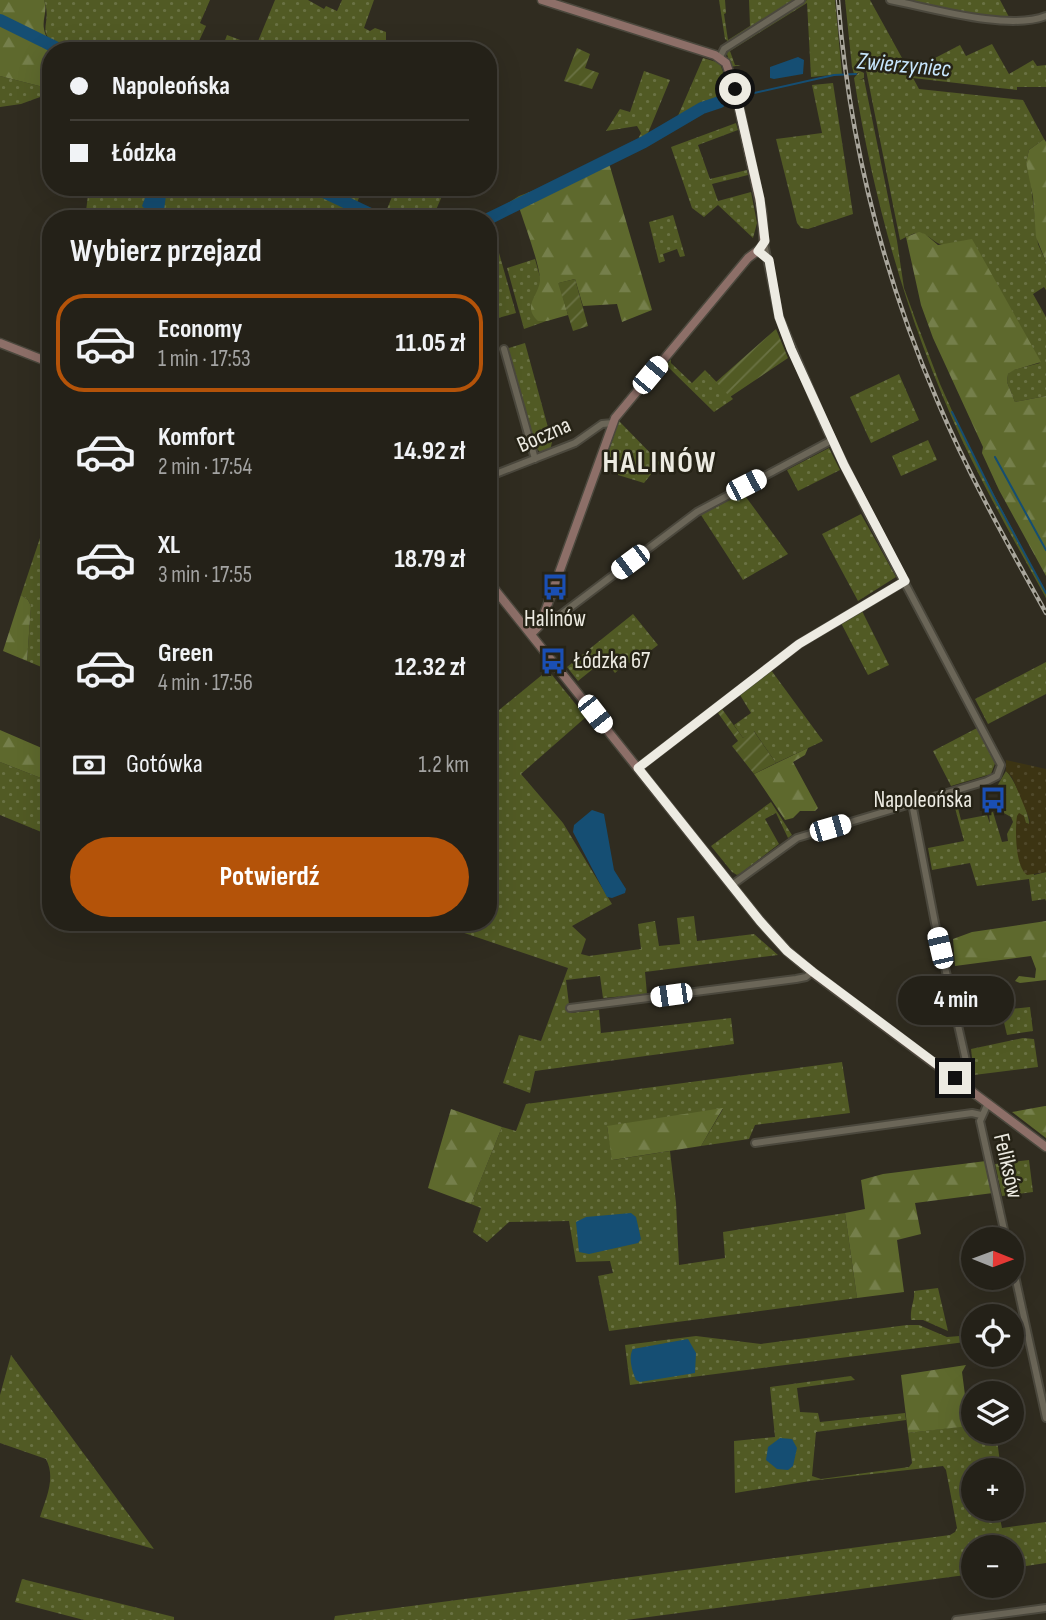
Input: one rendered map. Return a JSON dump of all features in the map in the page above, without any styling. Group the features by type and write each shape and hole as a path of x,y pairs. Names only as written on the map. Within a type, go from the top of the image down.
{"main road":[{"path":"531,634 545,613 613,423 629,400 749,256 758,251 764,243 760,199 739,103 722,53 542,0"},
{"path":"0,343 42,359"},
{"path":"497,592 773,936 813,972 1046,1147"}],"street":[{"path":"722,53 801,0"},
{"path":"890,0 1003,22 1023,22 1046,16"},
{"path":"732,885 797,838 987,781 998,774 999,759 832,440 784,334 764,243"},
{"path":"758,251 769,260"},
{"path":"504,349 535,459"},
{"name":"Boczna","path":"497,474 582,439 602,424 613,423"},
{"path":"545,613 564,612 697,512 832,440"},
{"path":"638,768 789,651 905,581"},
{"path":"912,803 935,923 969,1074 965,1085"},
{"path":"570,1008 796,979 813,972"},
{"name":"Feliksów","path":"988,1103 980,1121 1003,1227"},
{"path":"755,1143 972,1113 981,1115"},
{"path":"1018,1290 1046,1418"},
{"path":"956,1620 1046,1608"}],"green space":[{"path":"0,0 44,0 44,29 50,42 42,42 42,87 0,76"},
{"path":"44,0 210,0 200,23 206,26 201,42 53,42 46,34"},
{"path":"275,0 308,0 324,9 326,6 337,11 342,0 374,0 364,28 386,32 386,42 258,42"},
{"path":"719,0 725,0 728,40 750,26 749,0 796,0 729,42 725,39"},
{"path":"807,0 835,0 842,74 811,77 807,3 730,51 735,65 741,65 731,67 727,54 729,49"},
{"path":"845,0 870,0 912,76 947,80 935,58 960,45 966,56 992,44 1009,74 1033,60 1037,66 1046,65 1046,87 1017,87 1017,90 913,78 919,89 1023,100 1044,139 1029,150 1026,162 1038,244 1046,262 1046,290 1044,287 1033,294 1046,317 1046,396 1015,402 1007,382 1008,374 1013,370 1040,363 945,245 922,233 900,240 866,70 860,71 864,73 864,78 859,80 864,79 904,288 940,384 967,444 1046,593 1046,598 961,438 909,307 883,217 862,125 854,78 859,72 854,74 852,67"},
{"path":"902,0 1000,0 1009,17 1032,16 1032,19 1004,19"},
{"path":"227,35 245,42 224,42"},
{"path":"577,48 590,54 585,68 599,73 592,89 564,81"},
{"path":"703,58 720,63 731,96 708,102 677,118"},
{"path":"644,71 670,80 646,138 636,143 641,133 637,126 606,131 620,109 630,112"},
{"path":"0,76 42,87 42,96 21,104 0,107"},
{"path":"833,83 853,214 808,229 801,228 797,223 776,139 822,133 812,85"},
{"path":"736,123 738,130 698,145 710,179 747,170 748,175 712,184 718,201 751,192 757,223 753,238 718,205 704,217 692,208 671,147"},
{"path":"1044,139 1046,262 1036,237 1033,197 1026,162 1029,150"},
{"path":"636,143 623,157 497,218 497,210 519,196 554,183"},
{"path":"609,163 652,310 622,322 617,304 583,306 575,279 559,283 568,315 538,321 533,316 531,306 539,287 540,275 519,207"},
{"path":"88,196 360,196 357,203 375,210 223,210 86,210"},
{"path":"392,196 442,196 436,210 387,210"},
{"path":"673,215 685,256 680,257 677,249 663,254 665,261 659,263 649,222"},
{"path":"919,232 938,245 972,239 1041,362 1014,370 1008,374 1007,382 1015,402 1046,396 1046,576 999,490 982,453 983,447 933,338 921,305 906,237"},
{"path":"497,246 516,313 498,318 497,315"},
{"path":"535,259 552,319 524,329 507,268"},
{"path":"575,279 588,326 573,331 558,283"},
{"path":"776,329 788,358 730,397 716,382"},
{"path":"525,343 552,442 550,451 542,454 534,446 506,349"},
{"path":"671,359 671,363 692,383 705,370 733,399 714,412 666,365"},
{"path":"899,374 919,420 871,443 850,397"},
{"path":"619,421 660,463 644,483 618,475 622,461 607,456"},
{"path":"928,440 937,460 901,476 892,456"},
{"path":"829,448 840,470 798,491 787,470"},
{"path":"743,493 788,554 743,580 701,515"},
{"path":"861,514 896,577 858,601 822,534"},
{"path":"42,532 42,667 27,661 31,606 21,595"},
{"path":"21,595 31,606 27,661 3,651"},
{"path":"862,611 889,665 868,675 841,623"},
{"path":"633,614 658,645 632,665 628,662 615,673 604,660 578,681 567,667"},
{"path":"1046,662 1046,694 988,724 975,699"},
{"path":"548,670 586,717 521,774 563,823 612,904 572,926 586,939 581,954 589,956 641,949 638,924 655,921 659,946 680,944 677,918 694,916 697,941 754,934 778,955 645,972 647,994 603,998 600,976 566,980 570,1013 599,1010 601,1033 731,1018 734,1044 535,1071 530,1093 503,1083 519,1035 541,1041 568,968 459,931 497,931 497,712"},
{"path":"771,670 823,741 776,763 754,731 743,738 734,725 751,713 740,695"},
{"path":"722,709 743,738 753,730 776,763 754,774 732,746 738,741 718,713"},
{"path":"977,728 996,761 991,774 951,786 933,751"},
{"path":"0,730 42,748 42,778 0,762"},
{"path":"808,748 805,755 793,762 818,808 815,811 800,811 793,818 785,820 754,774"},
{"path":"0,762 42,778 42,832 0,815"},
{"path":"1006,771 1027,812 1029,824 1025,823 1034,875 1046,872 1046,901 1032,901 1029,879 977,886 970,863 932,870 928,848 964,841 952,797 958,796 961,820 987,815 990,824 989,813 993,812 1002,842 1008,841 1007,834 1013,822 1011,817 1002,812 1002,801 996,788"},
{"path":"771,802 792,835 788,838 776,813 765,819 779,844 737,875 711,846"},
{"path":"1046,921 1046,980 1020,983 1015,981 1019,976 1035,978 1036,969 1031,956 955,966 953,939 972,932"},
{"path":"1030,1007 1033,1031 1007,1035 1001,1010"},
{"path":"1023,1038 1034,1039 1038,1067 974,1075 971,1049"},
{"path":"842,1062 850,1113 755,1125 749,1139 701,1146 723,1109 607,1127 613,1160 670,1151 679,1265 725,1258 723,1232 845,1213 857,1298 609,1331 598,1276 613,1273 610,1261 576,1262 569,1221 509,1222 487,1242 473,1232 481,1208 471,1204 502,1127 516,1131 526,1104"},
{"path":"1045,1106 1046,1138 1012,1112"},
{"path":"723,1108 701,1146 612,1160 607,1126"},
{"path":"451,1109 502,1127 471,1204 428,1188"},
{"path":"1029,1160 1033,1192 1002,1196 995,1164"},
{"path":"986,1161 993,1193 915,1203 921,1234 897,1240 904,1292 857,1298 845,1213 865,1209 861,1180 883,1174"},
{"path":"938,1288 948,1331 923,1320 911,1320 914,1291"},
{"path":"907,1325 919,1325 947,1337 961,1336 961,1343 630,1385 625,1345 696,1336 761,1344"},
{"path":"11,1355 154,1549 40,1517 50,1481 46,1459 0,1443 0,1395"},
{"path":"965,1367 961,1381 961,1427 908,1433 901,1375"},
{"path":"851,1376 855,1380 797,1388 800,1412 818,1413 820,1422 905,1413 906,1420 816,1432 812,1476 821,1479 909,1467 912,1463 908,1433 961,1426 961,1444 998,1444 999,1458 961,1458 961,1521 1001,1521 1002,1528 1046,1522 1046,1563 1024,1566 1024,1535 961,1535 961,1576 626,1620 334,1620 335,1616 950,1535 955,1532 957,1528 943,1466 810,1481 735,1493 734,1441 775,1437 770,1387"},
{"path":"22,1579 174,1617 174,1620 84,1620 15,1602"}],"sand":[{"path":"1006,760 1046,769 1046,872 1027,875 1020,864 1016,838 1017,816 1019,813 1024,816 1029,824 1030,820 1012,777 1006,771"}],"water":[{"path":"798,57 804,60 803,74 770,78 770,67"},
{"path":"146,196 166,196 164,210 146,210 142,206"},
{"path":"592,810 604,814 614,870 626,889 625,893 612,898 607,897 573,832 574,825"},
{"path":"631,1213 636,1217 641,1239 638,1243 589,1254 579,1252 576,1222 586,1217"},
{"path":"688,1339 696,1353 695,1373 640,1382 636,1380 631,1360 633,1349"},
{"path":"780,1438 792,1439 797,1448 793,1466 788,1470 777,1469 766,1460 768,1447"}],"waterway":[{"path":"0,20 45,42"},
{"name":"Zwierzyniec","path":"741,96 834,75 856,74"},
{"name":"Zwierzyniec","path":"720,102 733,99"},
{"path":"497,215 644,142 702,108 720,102"},
{"path":"332,196 362,210"},
{"path":"952,412 1046,593"},
{"path":"995,457 1046,550"}],"railway":[{"path":"838,0 850,103 860,154 884,254 900,303 917,352 962,455 1046,613"}],"place":[{"name":"Halinów","path":"555,587"},
{"name":"Łódzka 67","path":"553,661"},
{"name":"Napoleońska","path":"993,800"}],"district":[{"name":"HALINÓW","path":"660,463"}],"route":[{"path":"735,89 762,212 765,241 758,251 769,260 775,301 784,334 844,465 905,581 799,644 638,768 787,951 955,1078"}]}
